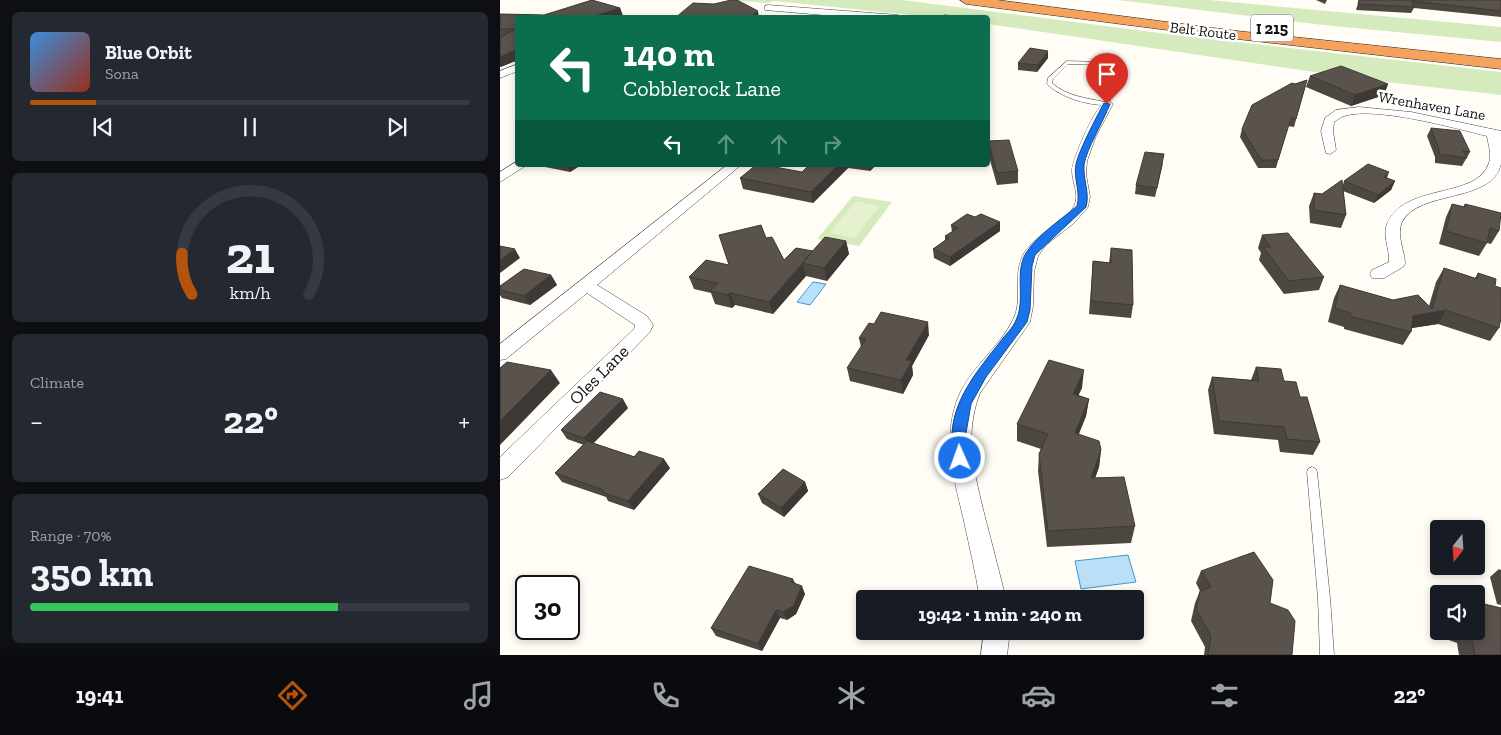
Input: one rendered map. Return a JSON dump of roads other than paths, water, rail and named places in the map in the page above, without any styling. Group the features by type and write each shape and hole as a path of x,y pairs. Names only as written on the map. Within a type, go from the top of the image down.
{"highway":[{"name":"Belt Route","path":"966,0 1246,36 1501,64"},
{"name":"Belt Route","path":"1044,0 1242,25 1501,52"}],"street":[{"path":"768,8 859,15"},
{"path":"500,75 515,68"},
{"path":"991,590 960,458 959,433 964,404 970,391 1021,322 1025,310 1027,266 1030,254 1082,207 1084,198 1080,179 1080,163 1107,104"},
{"name":"Wrenhaven Lane","path":"1330,150 1328,126 1330,119 1338,114 1354,111 1395,113 1497,134"},
{"path":"1378,274 1397,264 1398,257 1393,231 1396,221 1402,212 1415,204 1474,184 1487,177 1496,158 1497,134"},
{"path":"500,178 518,167"},
{"path":"500,354 733,167"},
{"name":"Oles Lane","path":"500,471 561,413 641,332 644,325 641,320 586,285"},
{"path":"994,655 996,640"}],"lane":[{"path":"1079,62 1113,67 1116,69 1116,73 1107,104 1061,92 1053,88 1049,83 1050,79 1068,63 1079,62"},
{"path":"1312,472 1324,598 1327,655"}],"water":[{"path":"813,282 826,284 810,305 797,302"},
{"path":"1128,555 1136,582 1081,589 1075,561"}]}
